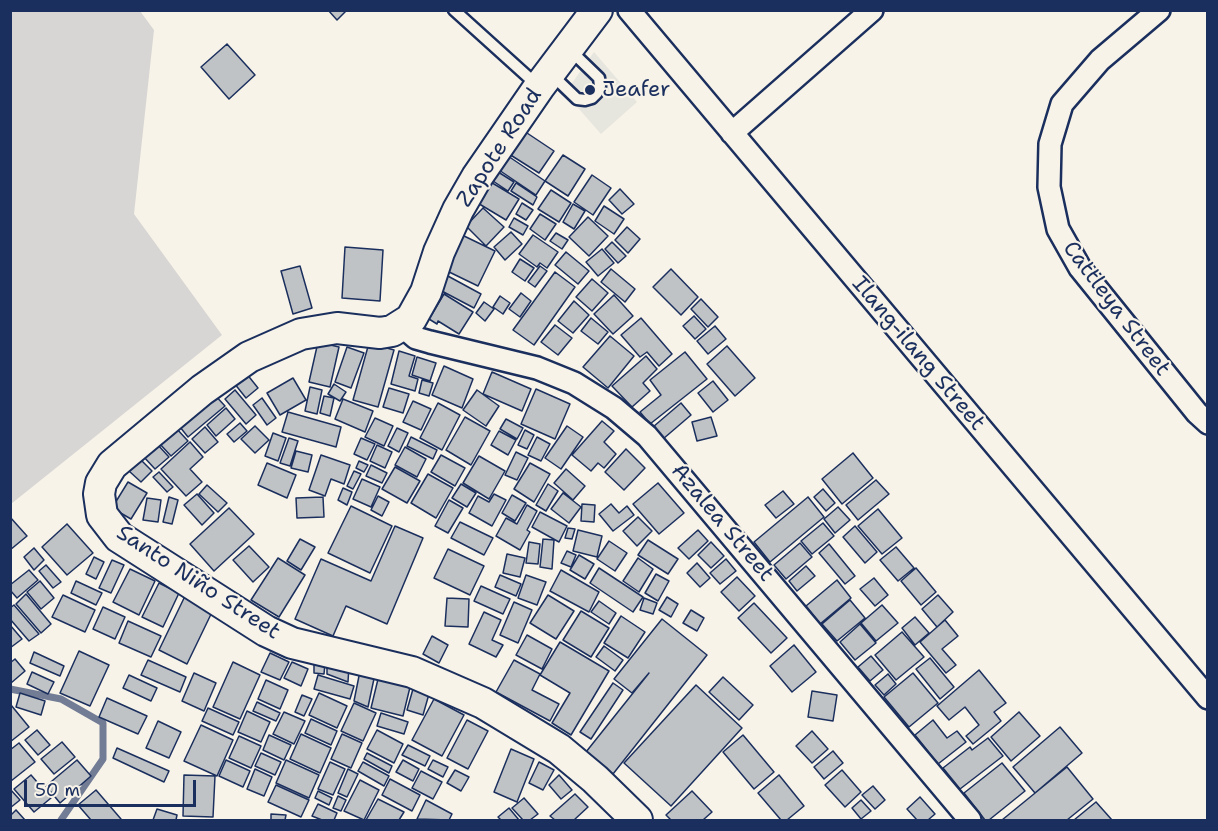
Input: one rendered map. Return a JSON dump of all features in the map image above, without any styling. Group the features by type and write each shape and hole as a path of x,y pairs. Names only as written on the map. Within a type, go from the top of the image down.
{"main road":[{"name":"Zapote Road","path":"402,326 417,310 453,220 477,177 544,80 597,10"},
{"name":"Santo Niño Street","path":"402,326 380,333 337,328 319,330 285,340 249,357 202,390 112,465 101,483 99,494 102,515 119,537 266,631 292,643 412,672 452,688 503,714 559,749 595,778 637,820"}],"street":[{"name":"Ilang-ilang Street","path":"629,10 1208,698"},
{"path":"732,133 872,10"},
{"name":"Cattleya Street","path":"1159,10 1100,60 1062,104 1050,144 1049,187 1058,229 1080,268 1197,413 1208,423"},
{"name":"Azalea Street","path":"402,326 416,338 537,369 574,383 614,408 647,436 970,820"}],"lane":[{"path":"454,10 544,80 577,99 592,98 600,86 598,78 568,49"}],"shaded area":[{"path":"11,10 140,11 154,30 134,214 222,335 11,504"},
{"path":"594,52 637,102 601,134 565,93"}],"building":[{"path":"328,10 347,10 337,20"},
{"path":"227,44 255,75 229,99 201,67"},
{"path":"524,131 554,151 539,173 509,154"},
{"path":"505,154 545,181 536,195 496,168"},
{"path":"563,155 585,169 568,196 545,181"},
{"path":"495,170 514,182 508,191 490,179"},
{"path":"592,175 611,188 593,215 574,202"},
{"path":"489,181 519,199 506,220 476,202"},
{"path":"516,183 537,197 533,205 511,191"},
{"path":"620,189 634,204 622,214 609,200"},
{"path":"551,190 571,203 559,222 538,209"},
{"path":"522,203 533,210 526,220 516,214"},
{"path":"573,204 585,211 574,229 563,222"},
{"path":"604,206 624,219 614,234 595,221"},
{"path":"483,208 504,227 486,246 466,226"},
{"path":"540,214 556,224 545,240 530,229"},
{"path":"588,217 608,236 589,256 569,237"},
{"path":"514,218 528,226 523,235 509,227"},
{"path":"627,227 640,239 628,253 615,240"},
{"path":"511,232 522,244 505,260 494,247"},
{"path":"556,233 568,240 562,249 550,241"},
{"path":"462,235 495,251 478,286 445,270"},
{"path":"533,235 558,252 547,268 540,263 537,267 519,254"},
{"path":"612,242 626,256 618,263 605,249"},
{"path":"345,247 383,250 380,301 342,298"},
{"path":"602,249 614,263 598,276 586,262"},
{"path":"566,252 589,271 578,284 555,265"},
{"path":"520,259 534,268 525,281 512,272"},
{"path":"300,266 312,308 293,314 281,271"},
{"path":"540,266 547,271 535,287 528,282"},
{"path":"611,269 635,289 625,302 601,282"},
{"path":"671,269 698,297 681,315 653,287"},
{"path":"555,272 575,287 534,345 513,330"},
{"path":"446,275 481,294 474,308 438,289"},
{"path":"592,279 608,293 592,311 576,297"},
{"path":"521,293 531,301 520,317 509,309"},
{"path":"444,294 473,312 459,334 438,321 437,324 429,319"},
{"path":"614,295 633,316 613,334 594,314"},
{"path":"500,296 510,303 503,314 493,307"},
{"path":"701,299 718,317 708,327 691,309"},
{"path":"574,301 589,315 573,333 558,321"},
{"path":"484,302 494,309 485,321 476,313"},
{"path":"694,316 706,329 695,339 683,326"},
{"path":"591,318 608,332 598,344 581,331"},
{"path":"641,318 672,354 659,366 647,352 640,357 621,335"},
{"path":"555,325 572,338 558,355 541,342"},
{"path":"715,326 726,339 708,354 697,341"},
{"path":"610,336 634,356 608,388 583,367"},
{"path":"318,342 339,347 330,387 309,382"},
{"path":"369,343 394,350 378,407 353,400"},
{"path":"727,346 755,378 735,396 707,364"},
{"path":"347,347 364,353 351,388 335,382"},
{"path":"399,351 415,356 409,376 418,379 415,391 391,384"},
{"path":"685,352 707,379 650,424 640,412 661,395 650,380"},
{"path":"646,356 657,369 643,383 650,391 632,407 612,386"},
{"path":"417,357 436,363 430,381 412,375"},
{"path":"444,366 473,379 462,408 432,395"},
{"path":"492,372 531,389 522,411 483,394"},
{"path":"246,373 258,388 246,398 234,383"},
{"path":"293,378 306,400 280,415 267,393"},
{"path":"422,380 433,383 429,396 419,393"},
{"path":"713,381 728,400 713,412 698,393"},
{"path":"334,384 346,392 340,401 328,394"},
{"path":"310,387 322,390 317,414 305,411"},
{"path":"389,388 409,394 403,413 383,407"},
{"path":"536,389 570,404 555,439 521,424"},
{"path":"235,390 256,415 246,424 225,399"},
{"path":"477,390 499,406 486,426 463,410"},
{"path":"212,392 225,406 188,437 176,422"},
{"path":"324,396 334,398 330,416 320,413"},
{"path":"262,398 276,418 267,425 253,405"},
{"path":"343,399 373,411 365,432 335,419"},
{"path":"413,401 431,409 421,430 403,422"},
{"path":"438,403 460,415 442,450 420,438"},
{"path":"681,403 691,415 663,439 653,427"},
{"path":"226,408 235,419 216,436 207,425"},
{"path":"288,412 341,427 336,447 282,432"},
{"path":"465,417 490,431 471,465 446,450"},
{"path":"711,417 717,436 697,441 692,422"},
{"path":"375,418 393,426 384,446 365,437"},
{"path":"506,419 523,428 517,439 500,429"},
{"path":"602,421 614,431 604,442 616,454 604,468 598,463 591,471 572,455"},
{"path":"240,423 247,431 234,442 227,434"},
{"path":"255,426 269,440 255,453 241,439"},
{"path":"567,426 583,437 561,469 545,458"},
{"path":"205,427 218,442 205,453 192,439"},
{"path":"176,428 188,441 171,456 159,443"},
{"path":"397,428 408,433 399,452 388,446"},
{"path":"525,430 534,435 527,449 518,445"},
{"path":"499,431 516,440 508,455 491,445"},
{"path":"273,433 286,438 278,461 265,456"},
{"path":"411,437 437,450 433,459 407,446"},
{"path":"537,437 550,444 541,461 528,455"},
{"path":"289,438 298,441 290,466 280,463"},
{"path":"361,438 375,444 367,460 354,454"},
{"path":"190,442 203,457 190,469 202,482 186,496 161,469"},
{"path":"157,444 169,457 155,469 143,456"},
{"path":"377,445 392,452 385,468 370,461"},
{"path":"405,447 426,459 417,477 395,465"},
{"path":"626,449 645,468 624,490 605,472"},
{"path":"296,451 312,455 308,472 291,468"},
{"path":"516,452 528,458 517,480 505,475"},
{"path":"853,453 873,478 842,504 822,479"},
{"path":"321,455 350,465 344,484 331,479 325,496 309,490"},
{"path":"441,455 465,468 455,486 431,472"},
{"path":"479,456 505,471 489,499 463,483"},
{"path":"140,459 152,471 141,482 129,471"},
{"path":"359,461 368,465 364,472 356,468"},
{"path":"267,463 296,475 287,498 258,485"},
{"path":"530,463 550,474 534,502 514,489"},
{"path":"371,465 387,473 382,483 366,476"},
{"path":"395,467 420,481 407,503 382,489"},
{"path":"566,469 585,486 573,500 554,483"},
{"path":"354,471 361,474 353,489 347,486"},
{"path":"159,472 173,487 167,492 153,477"},
{"path":"428,474 453,488 436,518 411,503"},
{"path":"362,479 380,487 371,507 353,499"},
{"path":"876,480 889,494 858,520 846,505"},
{"path":"128,482 147,493 131,519 112,508"},
{"path":"658,483 684,513 659,534 633,504"},
{"path":"461,484 476,493 467,507 452,498"},
{"path":"548,484 558,491 546,511 536,505"},
{"path":"207,485 227,503 218,512 199,494"},
{"path":"343,488 352,492 347,505 338,500"},
{"path":"823,489 835,503 826,511 814,497"},
{"path":"783,491 794,504 776,518 765,505"},
{"path":"563,493 581,507 569,523 551,509"},
{"path":"197,494 214,513 202,525 184,505"},
{"path":"494,494 506,500 492,526 469,513 478,496 489,502"},
{"path":"512,495 526,503 515,521 502,513"},
{"path":"378,496 389,502 382,516 371,510"},
{"path":"169,497 178,500 172,524 163,522"},
{"path":"323,497 324,517 297,518 296,498"},
{"path":"808,497 824,517 770,562 754,542"},
{"path":"147,498 161,500 158,522 143,520"},
{"path":"449,500 463,508 448,533 435,526"},
{"path":"582,504 595,505 594,522 581,521"},
{"path":"611,504 619,513 627,506 634,515 613,531 599,514"},
{"path":"527,505 537,511 527,530 530,532 520,550 496,536 506,518 517,524"},
{"path":"351,506 392,526 370,573 328,553"},
{"path":"838,507 850,520 835,533 824,519"},
{"path":"229,508 254,534 214,571 190,544"},
{"path":"878,509 902,538 882,554 858,526"},
{"path":"540,512 567,526 559,542 532,527"},
{"path":"10,517 27,536 10,550"},
{"path":"638,517 652,531 637,546 623,531"},
{"path":"460,522 493,538 484,555 451,538"},
{"path":"823,523 834,536 812,554 801,541"},
{"path":"67,524 93,553 67,575 42,547"},
{"path":"395,526 423,538 387,624 346,606 333,636 295,619 321,559 371,581"},
{"path":"855,526 877,552 865,563 843,537"},
{"path":"568,528 575,529 572,539 565,538"},
{"path":"578,530 602,536 597,557 573,551"},
{"path":"698,530 708,541 689,559 678,548"},
{"path":"300,539 315,547 301,570 287,561"},
{"path":"543,539 554,540 552,569 540,567"},
{"path":"648,540 678,559 668,574 638,555"},
{"path":"609,541 627,553 615,571 597,559"},
{"path":"529,542 540,544 538,564 526,563"},
{"path":"711,542 724,556 711,568 698,555"},
{"path":"800,543 812,557 786,579 774,565"},
{"path":"829,544 855,576 845,584 819,553"},
{"path":"249,546 269,567 253,582 233,560"},
{"path":"896,547 914,568 898,581 880,560"},
{"path":"34,548 44,560 34,570 24,557"},
{"path":"448,549 484,566 470,595 434,578"},
{"path":"567,551 576,555 571,567 561,563"},
{"path":"507,554 525,558 520,577 503,573"},
{"path":"579,555 594,564 585,579 570,570"},
{"path":"94,557 104,562 96,579 86,574"},
{"path":"278,558 305,575 279,617 251,600"},
{"path":"638,558 653,569 639,592 623,581"},
{"path":"726,559 736,571 720,584 710,573"},
{"path":"112,560 124,565 111,593 99,588"},
{"path":"697,563 710,578 700,587 687,573"},
{"path":"46,565 61,582 53,588 39,571"},
{"path":"806,566 815,576 797,591 789,581"},
{"path":"599,568 643,597 633,612 590,583"},
{"path":"916,568 936,592 921,605 901,581"},
{"path":"130,569 155,581 139,615 113,602"},
{"path":"29,570 38,580 17,598 10,590 10,585"},
{"path":"561,570 599,592 589,612 550,591"},
{"path":"656,574 669,581 658,601 645,593"},
{"path":"500,575 521,584 516,596 495,587"},
{"path":"526,575 546,582 537,605 518,598"},
{"path":"737,577 755,596 739,611 721,592"},
{"path":"874,578 888,595 875,606 860,589"},
{"path":"837,580 851,598 820,624 806,606"},
{"path":"40,581 54,598 41,609 27,592"},
{"path":"76,581 102,593 96,605 71,593"},
{"path":"159,583 179,593 163,627 142,617"},
{"path":"481,586 510,599 503,614 474,601"},
{"path":"26,594 51,624 41,633 16,604"},
{"path":"186,594 214,608 187,664 159,650"},
{"path":"63,595 95,610 85,632 52,617"},
{"path":"548,595 574,611 556,639 530,623"},
{"path":"938,595 953,612 937,627 922,609"},
{"path":"667,597 678,604 671,617 659,610"},
{"path":"447,598 469,599 468,627 445,626"},
{"path":"644,598 657,603 653,614 640,610"},
{"path":"850,600 865,618 837,641 822,624"},
{"path":"599,601 616,613 609,624 591,612"},
{"path":"514,602 532,610 518,643 500,635"},
{"path":"754,603 787,638 771,653 738,618"},
{"path":"14,605 39,634 29,641 10,619 10,608"},
{"path":"882,605 898,623 876,641 861,623"},
{"path":"103,607 125,617 115,639 93,629"},
{"path":"691,610 704,618 697,631 683,623"},
{"path":"581,611 609,628 591,657 563,640"},
{"path":"484,612 501,620 492,640 503,645 496,657 469,644"},
{"path":"621,616 645,632 628,658 604,643"},
{"path":"915,617 929,633 915,645 902,628"},
{"path":"662,619 707,655 613,774 586,752 649,673 632,693 614,679"},
{"path":"945,620 958,636 942,649 956,665 946,673 920,642"},
{"path":"128,621 161,636 151,657 119,643"},
{"path":"860,624 876,643 855,660 840,642"},
{"path":"10,625 22,639 10,648"},
{"path":"902,632 924,657 896,680 875,655"},
{"path":"527,635 552,649 542,669 516,655"},
{"path":"432,636 448,645 439,663 423,654"},
{"path":"560,642 609,671 571,735 552,723 570,693 540,675"},
{"path":"794,645 816,672 792,692 770,666"},
{"path":"604,646 623,660 615,671 596,657"},
{"path":"79,651 109,665 90,706 60,693"},
{"path":"34,652 64,666 60,676 30,663"},
{"path":"270,653 289,662 280,680 261,672"},
{"path":"871,656 883,670 870,681 858,667"},
{"path":"930,658 954,687 940,699 916,669"},
{"path":"15,659 25,671 11,683 10,663"},
{"path":"148,660 186,677 180,692 141,675"},
{"path":"514,660 540,674 532,690 559,704 550,721 496,692"},
{"path":"314,661 325,663 324,674 314,673"},
{"path":"233,662 260,675 240,719 213,707"},
{"path":"292,662 308,669 301,686 284,678"},
{"path":"327,664 349,665 348,682 327,674"},
{"path":"979,670 1006,703 994,712 1001,721 973,744 966,736 979,725 965,707 949,720 937,706"},
{"path":"360,671 375,674 368,707 354,701"},
{"path":"32,672 54,682 48,694 27,684"},
{"path":"194,673 216,683 204,711 182,701"},
{"path":"913,673 938,703 909,727 884,697"},
{"path":"888,674 896,684 884,695 875,685"},
{"path":"129,675 157,688 151,701 123,688"},
{"path":"318,675 354,686 350,699 314,689"},
{"path":"379,675 411,683 403,716 371,708"},
{"path":"723,677 753,705 739,720 709,692"},
{"path":"266,680 288,690 280,709 258,699"},
{"path":"613,683 623,690 591,739 580,732"},
{"path":"696,685 742,728 671,806 624,763"},
{"path":"413,689 429,694 423,715 407,710"},
{"path":"812,691 837,695 833,721 808,717"},
{"path":"20,693 45,701 41,715 16,707"},
{"path":"319,693 347,706 337,728 309,715"},
{"path":"302,695 312,699 304,716 295,712"},
{"path":"107,698 147,716 138,734 99,717"},
{"path":"434,699 464,715 442,756 412,740"},
{"path":"257,702 280,713 276,721 253,711"},
{"path":"354,703 376,713 363,741 341,731"},
{"path":"10,705 29,727 10,742"},
{"path":"208,708 239,722 233,735 202,721"},
{"path":"247,711 270,722 261,742 238,732"},
{"path":"284,712 305,721 294,744 273,734"},
{"path":"1019,712 1040,736 1011,761 991,737"},
{"path":"381,713 408,722 404,734 377,726"},
{"path":"311,719 337,731 331,745 305,733"},
{"path":"467,720 488,731 468,769 447,758"},
{"path":"933,720 947,738 957,731 966,742 938,764 915,735"},
{"path":"158,721 181,732 169,758 146,748"},
{"path":"201,725 233,740 217,776 184,761"},
{"path":"1060,727 1082,753 1035,793 1013,767"},
{"path":"37,730 50,745 38,755 25,740"},
{"path":"377,730 403,744 394,763 367,749"},
{"path":"812,731 828,749 812,763 796,746"},
{"path":"301,734 331,748 320,773 290,759"},
{"path":"342,734 362,743 351,768 331,759"},
{"path":"269,735 291,745 284,760 263,750"},
{"path":"743,735 774,772 754,789 723,752"},
{"path":"239,736 261,746 251,768 229,758"},
{"path":"988,738 1003,756 960,789 943,768 970,747 972,750"},
{"path":"62,742 75,757 54,774 41,759"},
{"path":"19,743 35,762 11,781 10,750"},
{"path":"408,745 430,756 425,766 402,755"},
{"path":"117,748 169,771 164,782 113,758"},
{"path":"511,749 534,759 517,802 494,792"},
{"path":"833,751 843,763 824,779 814,767"},
{"path":"261,753 281,762 275,775 255,766"},
{"path":"367,753 392,766 389,773 364,759"},
{"path":"77,760 91,776 60,803 46,786"},
{"path":"226,760 250,771 243,787 219,776"},
{"path":"286,760 319,775 309,798 276,783"},
{"path":"403,760 419,769 413,781 396,772"},
{"path":"433,760 448,767 443,777 428,769"},
{"path":"330,762 345,769 333,795 318,789"},
{"path":"363,762 389,776 384,786 358,771"},
{"path":"539,762 554,770 543,790 529,783"},
{"path":"1002,763 1025,791 989,820 985,820 964,793"},
{"path":"1067,767 1093,799 1067,820 1002,820"},
{"path":"255,769 272,777 264,796 247,789"},
{"path":"348,769 358,774 347,797 338,793"},
{"path":"455,770 469,777 461,791 447,783"},
{"path":"842,770 861,792 845,807 825,785"},
{"path":"421,771 442,782 433,799 412,788"},
{"path":"31,775 51,798 34,812 14,789"},
{"path":"184,775 215,776 213,817 183,816"},
{"path":"559,775 572,790 561,799 549,785"},
{"path":"779,775 804,806 787,820 781,820 758,793"},
{"path":"390,779 420,795 412,811 382,795"},
{"path":"360,780 379,790 364,820 344,811"},
{"path":"276,785 309,800 301,817 268,802"},
{"path":"873,786 885,800 875,809 862,795"},
{"path":"10,789 20,800 10,808"},
{"path":"96,790 120,820 91,820 78,805"},
{"path":"318,791 332,798 329,805 315,798"},
{"path":"692,791 712,812 703,820 671,820 666,815"},
{"path":"575,794 588,807 574,820 555,820 550,816"},
{"path":"338,796 346,800 341,811 333,808"},
{"path":"920,797 935,814 928,820 917,820 907,809"},
{"path":"524,798 538,814 530,820 523,820 512,808"},
{"path":"378,799 404,812 399,820 366,820"},
{"path":"426,800 452,814 449,820 417,819"},
{"path":"861,800 871,811 861,819 852,808"},
{"path":"1096,802 1112,820 1074,820"},
{"path":"318,804 337,813 334,820 322,820 312,816"},
{"path":"509,808 519,820 501,820 498,817"},
{"path":"157,809 177,815 176,820 153,820"},
{"path":"16,810 25,820 10,820 10,816"},
{"path":"271,814 286,815 285,820 271,820"}],"waterway":[{"path":"10,689 61,699 103,723 103,759 61,820"}],"place":[{"name":"Jeafer","path":"590,90"}]}
